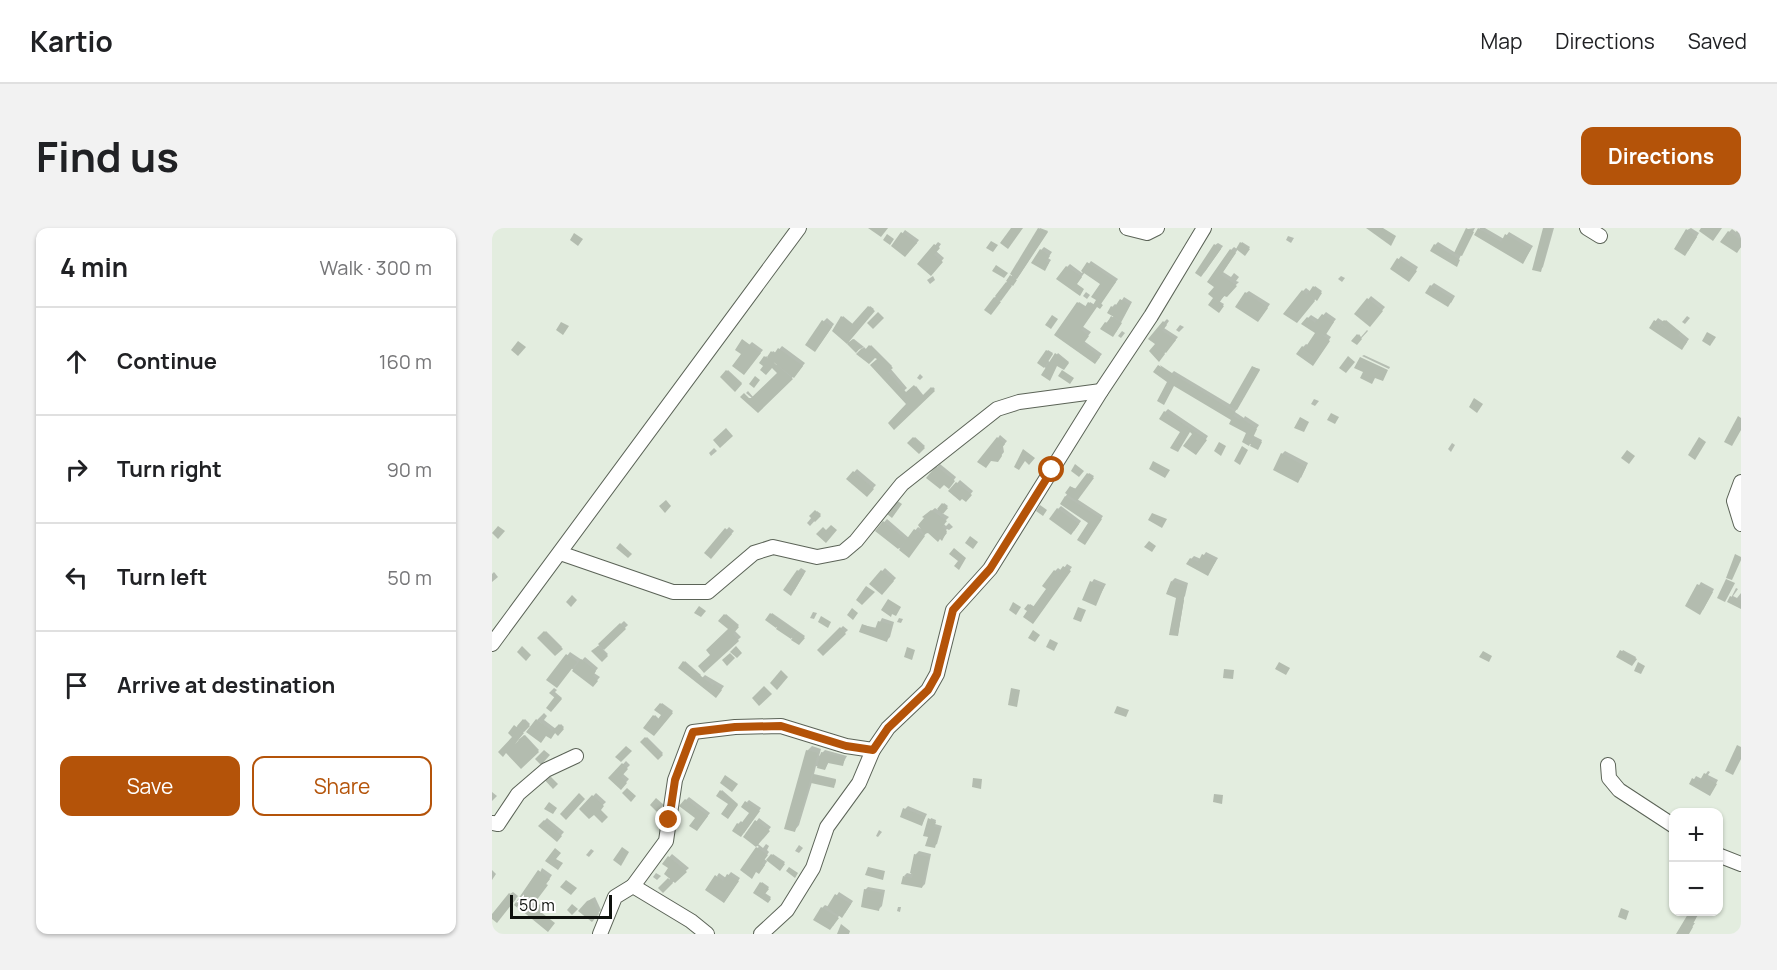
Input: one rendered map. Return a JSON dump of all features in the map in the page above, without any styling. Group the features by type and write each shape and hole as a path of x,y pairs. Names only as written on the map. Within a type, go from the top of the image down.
{"street":[{"path":"492,644 799,228"},
{"path":"1127,228 1147,233 1157,228"},
{"path":"760,934 787,910 813,868 827,827 859,783 873,750 888,728 928,690 937,674 953,610 990,569 1101,391 1151,316 1204,228"},
{"path":"1587,228 1600,236"},
{"path":"560,553 674,592 708,592 754,553 773,547 817,557 843,552 856,541 902,484 998,409 1019,402 1101,391"},
{"path":"1741,482 1734,501 1741,524"},
{"path":"600,934 615,897 633,886 666,841 675,780 693,732 735,727 781,726 846,746 873,750"},
{"path":"492,824 498,824 518,794 546,770 576,756"},
{"path":"1608,765 1609,778 1619,790 1669,823"},
{"path":"1723,857 1741,864"},
{"path":"633,886 691,921 707,934"}],"building":[{"path":"868,228 888,228 881,237"},
{"path":"1011,228 1023,228 1008,249 1000,243"},
{"path":"1038,228 1048,232 1017,279 1010,274"},
{"path":"1366,228 1383,228 1396,236 1391,246"},
{"path":"1466,228 1474,232 1462,256 1454,253"},
{"path":"1478,228 1501,242 1505,234 1531,249 1523,264 1474,235"},
{"path":"1543,228 1552,229 1541,272 1532,270"},
{"path":"1701,228 1722,228 1713,241 1699,231"},
{"path":"1686,229 1697,237 1685,256 1674,249"},
{"path":"1728,231 1741,240 1741,247 1737,253 1720,242"},
{"path":"901,232 917,243 905,257 891,246"},
{"path":"574,233 583,239 578,246 570,240"},
{"path":"887,234 894,239 890,245 883,240"},
{"path":"991,241 998,245 993,252 986,248"},
{"path":"1240,242 1250,249 1245,256 1236,249"},
{"path":"934,244 940,248 934,255 943,262 931,276 917,264"},
{"path":"1214,244 1221,249 1201,277 1195,273"},
{"path":"1434,244 1460,260 1457,267 1430,251"},
{"path":"1040,249 1050,256 1046,261 1049,263 1045,271 1031,263"},
{"path":"1230,249 1236,253 1221,275 1237,286 1219,303 1224,306 1219,313 1208,305 1213,298 1208,294 1214,287 1207,282"},
{"path":"1397,258 1417,271 1409,282 1390,269"},
{"path":"1087,262 1116,282 1101,304 1103,305 1100,309 1097,307 1081,330 1089,336 1083,344 1100,357 1095,364 1054,335 1077,302 1085,307 1088,302 1093,305 1096,300 1091,297 1100,284 1081,271"},
{"path":"996,265 1008,273 1004,278 992,271"},
{"path":"1066,266 1082,277 1077,284 1084,289 1080,296 1056,279"},
{"path":"1010,275 1017,280 1013,286 1006,281"},
{"path":"1006,282 1012,286 1001,301 995,296"},
{"path":"1430,285 1453,299 1448,307 1425,293"},
{"path":"1313,286 1322,293 1317,301 1311,296 1315,301 1297,323 1283,314 1302,290 1307,295"},
{"path":"1245,292 1268,308 1258,322 1235,307"},
{"path":"994,297 1001,302 991,315 984,310"},
{"path":"1367,298 1383,311 1370,327 1354,314"},
{"path":"1120,299 1130,305 1121,321 1107,313 1111,306 1114,308"},
{"path":"868,306 875,311 847,344 832,331 841,316 852,324"},
{"path":"878,312 884,318 873,329 867,323"},
{"path":"1322,314 1334,322 1325,336 1322,334 1320,337 1322,335 1330,341 1313,366 1296,354 1302,346 1305,348 1315,333 1301,324 1307,317 1315,323"},
{"path":"1052,315 1058,319 1051,329 1045,325"},
{"path":"1111,316 1122,323 1113,337 1100,329"},
{"path":"822,320 832,327 815,352 805,345"},
{"path":"1654,320 1669,330 1661,323 1664,320 1680,332 1678,336 1687,342 1682,350 1649,328"},
{"path":"1163,321 1167,325 1162,331 1176,340 1166,353 1161,349 1165,354 1159,362 1149,351 1155,344 1148,339"},
{"path":"561,322 569,326 563,335 556,330"},
{"path":"1707,332 1716,337 1710,346 1702,341"},
{"path":"1357,334 1362,339 1357,345 1351,341"},
{"path":"742,339 761,353 744,375 732,366 741,354 735,350"},
{"path":"853,339 861,347 856,353 847,344"},
{"path":"518,341 526,347 518,356 511,350"},
{"path":"869,345 893,368 888,372 906,392 914,385 922,396 931,387 935,391 894,430 888,423 906,404 870,365 877,359 875,358 869,364 856,354 862,348 865,350"},
{"path":"778,348 803,366 794,378 772,361 793,379 758,413 740,397 744,393 750,399 777,373 772,368 766,375 760,370 763,366 759,363 764,356 769,360 767,357 771,351 774,354"},
{"path":"1046,350 1053,354 1044,368 1037,363"},
{"path":"1055,353 1069,363 1064,370 1057,366 1050,381 1041,375"},
{"path":"1348,356 1355,362 1346,373 1339,368"},
{"path":"1360,357 1388,370 1383,381 1375,378 1372,384 1360,378 1363,372 1354,368"},
{"path":"1158,365 1235,412 1233,416 1240,420 1241,418 1257,429 1249,446 1242,442 1246,433 1229,424 1231,420 1174,386 1164,405 1157,401 1167,382 1153,372"},
{"path":"1252,366 1260,370 1237,410 1229,406"},
{"path":"726,370 742,384 735,392 720,377"},
{"path":"1062,370 1074,378 1070,384 1058,376"},
{"path":"755,376 760,380 754,388 749,384"},
{"path":"1474,398 1483,404 1477,413 1469,407"},
{"path":"1164,411 1207,440 1196,455 1183,446 1192,434 1190,432 1178,452 1170,448 1180,432 1159,419"},
{"path":"1331,413 1339,417 1335,424 1327,420"},
{"path":"1738,416 1741,418 1741,430 1732,446 1724,442"},
{"path":"1300,417 1309,422 1304,432 1294,428"},
{"path":"726,428 733,436 720,448 713,440"},
{"path":"913,437 925,448 919,454 907,443"},
{"path":"997,437 1005,444 1000,450 1002,456 998,462 991,461 986,468 977,462"},
{"path":"1699,437 1706,442 1695,460 1688,455"},
{"path":"1254,438 1262,442 1258,450 1250,446"},
{"path":"1219,442 1226,446 1221,456 1214,451"},
{"path":"1242,446 1248,450 1240,465 1234,461"},
{"path":"1023,449 1035,458 1029,465 1025,461 1019,470 1014,467"},
{"path":"1627,450 1635,456 1629,464 1621,458"},
{"path":"1281,453 1306,467 1298,483 1273,470"},
{"path":"1153,461 1170,470 1165,478 1149,469"},
{"path":"1075,464 1084,471 1079,477 1071,471"},
{"path":"936,466 955,481 949,489 944,485 940,489 926,478"},
{"path":"853,471 874,489 867,497 846,479"},
{"path":"1087,473 1094,478 1077,501 1065,493 1070,486 1075,489"},
{"path":"956,482 972,495 966,502 962,499 960,501 948,491"},
{"path":"1065,496 1102,519 1085,545 1077,540 1088,523 1060,504"},
{"path":"666,500 671,506 665,513 659,506"},
{"path":"896,500 902,504 892,518 887,514"},
{"path":"942,503 948,508 943,514 937,509"},
{"path":"1040,505 1047,510 1043,516 1036,511"},
{"path":"1057,508 1079,524 1071,535 1049,519"},
{"path":"815,510 821,516 815,522 809,516"},
{"path":"931,510 947,521 942,527 947,531 942,541 940,539 938,542 928,533 924,534 918,525 924,518 922,517"},
{"path":"1152,513 1167,519 1162,528 1148,520"},
{"path":"883,521 906,540 914,529 925,536 909,558 899,550 905,542 898,549 875,531"},
{"path":"831,525 837,530 826,543 816,534 823,527 826,530"},
{"path":"498,526 505,531 498,539 492,533"},
{"path":"725,528 732,534 711,559 704,553"},
{"path":"970,536 978,542 973,549 965,543"},
{"path":"1149,541 1156,546 1152,552 1144,547"},
{"path":"620,543 632,554 628,558 616,548"},
{"path":"954,548 966,558 959,570 954,566 958,561 949,554"},
{"path":"1202,554 1216,561 1208,576 1186,564 1190,558 1198,562"},
{"path":"1735,554 1741,557 1741,560 1732,580 1726,578"},
{"path":"1063,566 1071,571 1033,624 1023,617 1027,611 1024,609 1028,604 1033,607 1046,589 1042,586 1054,570 1058,573"},
{"path":"797,570 804,574 791,596 783,590"},
{"path":"881,570 894,581 882,595 869,584"},
{"path":"1726,579 1735,583 1725,602 1717,598"},
{"path":"1090,581 1104,587 1096,606 1082,600"},
{"path":"1171,581 1186,586 1178,636 1169,635 1176,598 1166,594"},
{"path":"1697,584 1713,592 1700,615 1685,606"},
{"path":"866,586 875,592 862,605 856,600"},
{"path":"572,595 577,600 571,607 566,602"},
{"path":"1730,596 1741,601 1741,609 1727,602"},
{"path":"888,599 901,607 896,616 892,614 891,617 881,610"},
{"path":"1013,602 1021,607 1016,615 1009,610"},
{"path":"699,606 706,611 701,617 694,613"},
{"path":"1078,607 1086,610 1081,622 1073,619"},
{"path":"852,608 858,613 853,620 847,615"},
{"path":"770,613 781,621 776,628 765,620"},
{"path":"724,614 739,627 733,634 739,641 704,673 698,666 710,655 706,650 728,629 718,621"},
{"path":"821,616 831,622 828,628 818,622"},
{"path":"781,621 796,631 791,639 776,629"},
{"path":"878,621 892,625 887,642 859,632 862,624 875,629"},
{"path":"620,623 626,629 604,650 598,644"},
{"path":"840,627 846,634 823,656 817,650"},
{"path":"1033,630 1040,635 1035,642 1028,638"},
{"path":"544,631 563,649 555,656 537,638"},
{"path":"797,632 805,638 799,645 791,640"},
{"path":"1050,639 1058,643 1054,651 1046,647"},
{"path":"522,646 531,655 526,661 517,652"},
{"path":"598,646 608,656 602,662 591,651"},
{"path":"736,646 742,653 737,658 730,652"},
{"path":"907,647 915,650 912,660 904,657"},
{"path":"1620,650 1637,659 1632,666 1616,657"},
{"path":"1483,651 1492,656 1489,662 1479,657"},
{"path":"730,653 735,658 727,666 722,660"},
{"path":"566,654 577,662 557,688 546,680"},
{"path":"581,659 596,671 593,676 598,681 593,687 572,671"},
{"path":"683,661 713,686 714,684 722,690 716,698 678,668"},
{"path":"1279,662 1290,668 1286,675 1275,669"},
{"path":"1638,662 1645,666 1641,674 1634,671"},
{"path":"1224,669 1234,670 1233,679 1223,678"},
{"path":"781,670 788,677 777,690 770,683"},
{"path":"764,686 772,694 759,706 752,698"},
{"path":"1011,688 1020,690 1017,707 1008,705"},
{"path":"556,695 562,699 551,712 546,708"},
{"path":"660,703 673,713 654,736 643,728 653,715 658,719 661,715 654,710"},
{"path":"1117,706 1129,710 1126,717 1114,713"},
{"path":"523,719 530,726 524,732 517,726"},
{"path":"536,719 552,731 559,724 564,729 558,736 555,733 551,739 546,736 541,743 526,732"},
{"path":"514,725 524,733 515,744 524,735 539,752 521,769 506,753 503,757 498,752 512,737 508,733"},
{"path":"645,737 663,755 658,760 640,742"},
{"path":"1737,745 1741,747 1741,759 1733,775 1725,771"},
{"path":"626,746 632,751 621,762 615,757"},
{"path":"544,750 550,755 541,765 535,759"},
{"path":"806,750 818,753 795,832 784,829"},
{"path":"821,752 845,758 843,766 828,763 825,770 817,768"},
{"path":"622,763 628,769 621,777 627,783 621,790 608,778"},
{"path":"547,773 558,784 553,789 542,777"},
{"path":"1704,773 1708,775 1707,778 1717,784 1710,796 1689,784 1692,778 1699,782"},
{"path":"725,775 738,784 732,792 720,783"},
{"path":"813,775 836,780 834,788 811,783"},
{"path":"973,778 982,779 981,789 972,787"},
{"path":"627,788 636,796 631,802 622,793"},
{"path":"720,790 738,805 728,819 721,814 728,804 716,796"},
{"path":"579,793 585,799 566,820 560,814"},
{"path":"1214,794 1223,795 1222,804 1213,802"},
{"path":"592,795 604,806 601,810 608,817 602,823 594,815 589,819 579,809"},
{"path":"656,798 664,805 657,812 650,805"},
{"path":"685,799 708,816 697,831 689,826 695,818 679,806"},
{"path":"745,801 760,811 741,837 732,831 737,823 740,825 749,813 741,807"},
{"path":"549,802 557,808 553,814 544,809"},
{"path":"903,808 925,817 922,826 900,817"},
{"path":"928,818 936,822 934,827 940,828 935,848 925,846 928,837 923,836"},
{"path":"544,820 562,836 557,842 538,826"},
{"path":"755,820 770,831 756,847 743,837"},
{"path":"622,847 629,852 621,866 613,860"},
{"path":"756,847 768,855 762,863 765,865 759,874 756,872 752,879 740,870"},
{"path":"555,848 561,853 556,859 563,863 558,870 545,861"},
{"path":"771,854 785,864 780,871 766,860"},
{"path":"914,854 929,857 922,888 901,884 903,876 912,878 913,874 910,873"},
{"path":"668,856 687,872 675,883 664,874 668,868 662,864"},
{"path":"789,867 798,873 795,878 786,871"},
{"path":"868,867 885,871 883,880 865,875"},
{"path":"538,870 550,879 546,884 548,885 536,901 530,897 520,910 514,905"},
{"path":"727,874 739,881 724,903 705,890 715,875 723,881"},
{"path":"668,878 673,883 663,893 658,888"},
{"path":"566,880 577,888 571,895 560,887"},
{"path":"760,882 769,889 765,894 771,899 768,903 753,893"},
{"path":"864,889 882,893 879,911 861,907"},
{"path":"509,893 516,899 497,923 492,919 492,914"},
{"path":"835,894 851,904 842,918 827,907"},
{"path":"592,899 599,914 592,922 578,911"},
{"path":"527,903 534,908 538,904 545,909 542,913 555,923 548,932 521,910"},
{"path":"572,904 578,909 572,915 567,910"},
{"path":"821,907 839,918 830,930 813,920"},
{"path":"1621,908 1629,911 1626,920 1618,917"},
{"path":"1687,916 1696,918 1689,934 1676,934"},
{"path":"841,924 850,931 849,934 837,934"}],"route":[{"path":"669,820 675,780 693,732 735,727 781,726 846,746 873,750 888,728 928,690 937,674 953,610 990,569 1052,470"}]}
